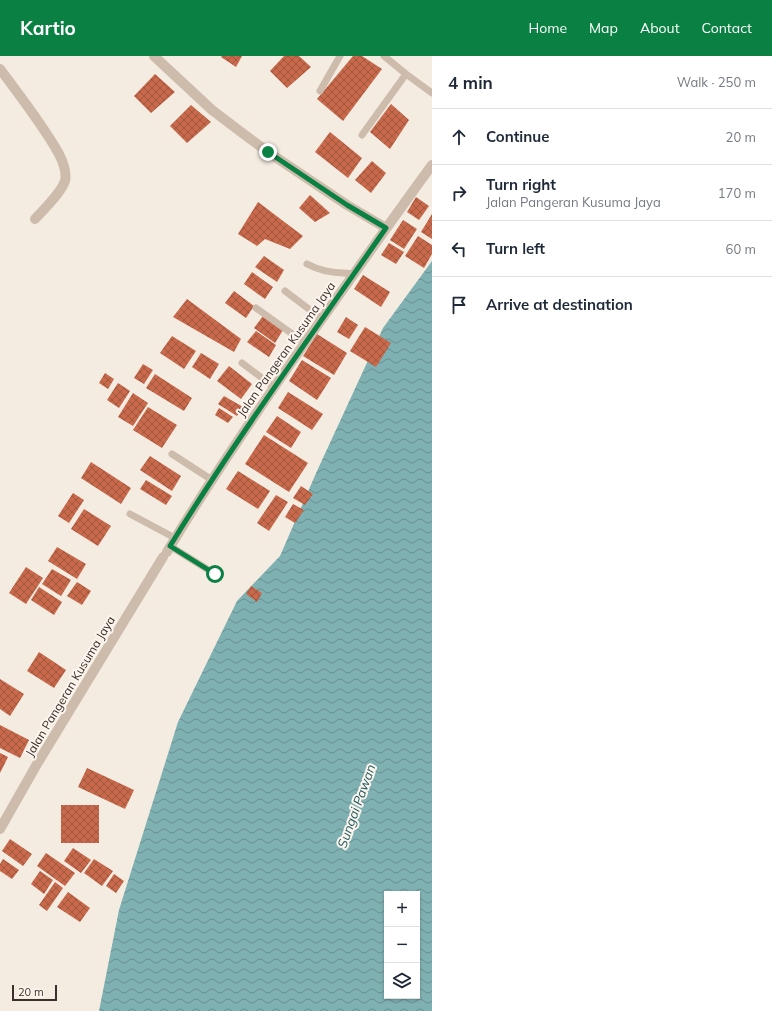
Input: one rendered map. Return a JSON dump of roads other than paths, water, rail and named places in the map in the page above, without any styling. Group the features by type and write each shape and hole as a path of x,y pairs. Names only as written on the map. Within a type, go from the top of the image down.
{"street":[{"path":"154,56 212,110 241,132 347,205 386,228"},
{"path":"0,69 42,127 59,155 65,170 65,179 62,188 35,219"},
{"name":"Jalan Pangeran Kusuma Jaya","path":"1,826 169,548 212,480 274,387 432,165"}],"lane":[{"path":"320,91 340,56"},
{"path":"384,56 432,93"},
{"path":"362,136 406,74"},
{"path":"307,264 324,271 354,274"},
{"path":"285,292 322,319"},
{"path":"256,308 305,343"},
{"path":"242,363 274,387"},
{"path":"172,454 212,480"},
{"path":"130,514 169,548 215,574"}],"water":[{"name":"Sungai Pawan","path":"432,261 432,1011 99,1011 119,910 178,722 237,601 280,556 317,471 383,328"}]}
